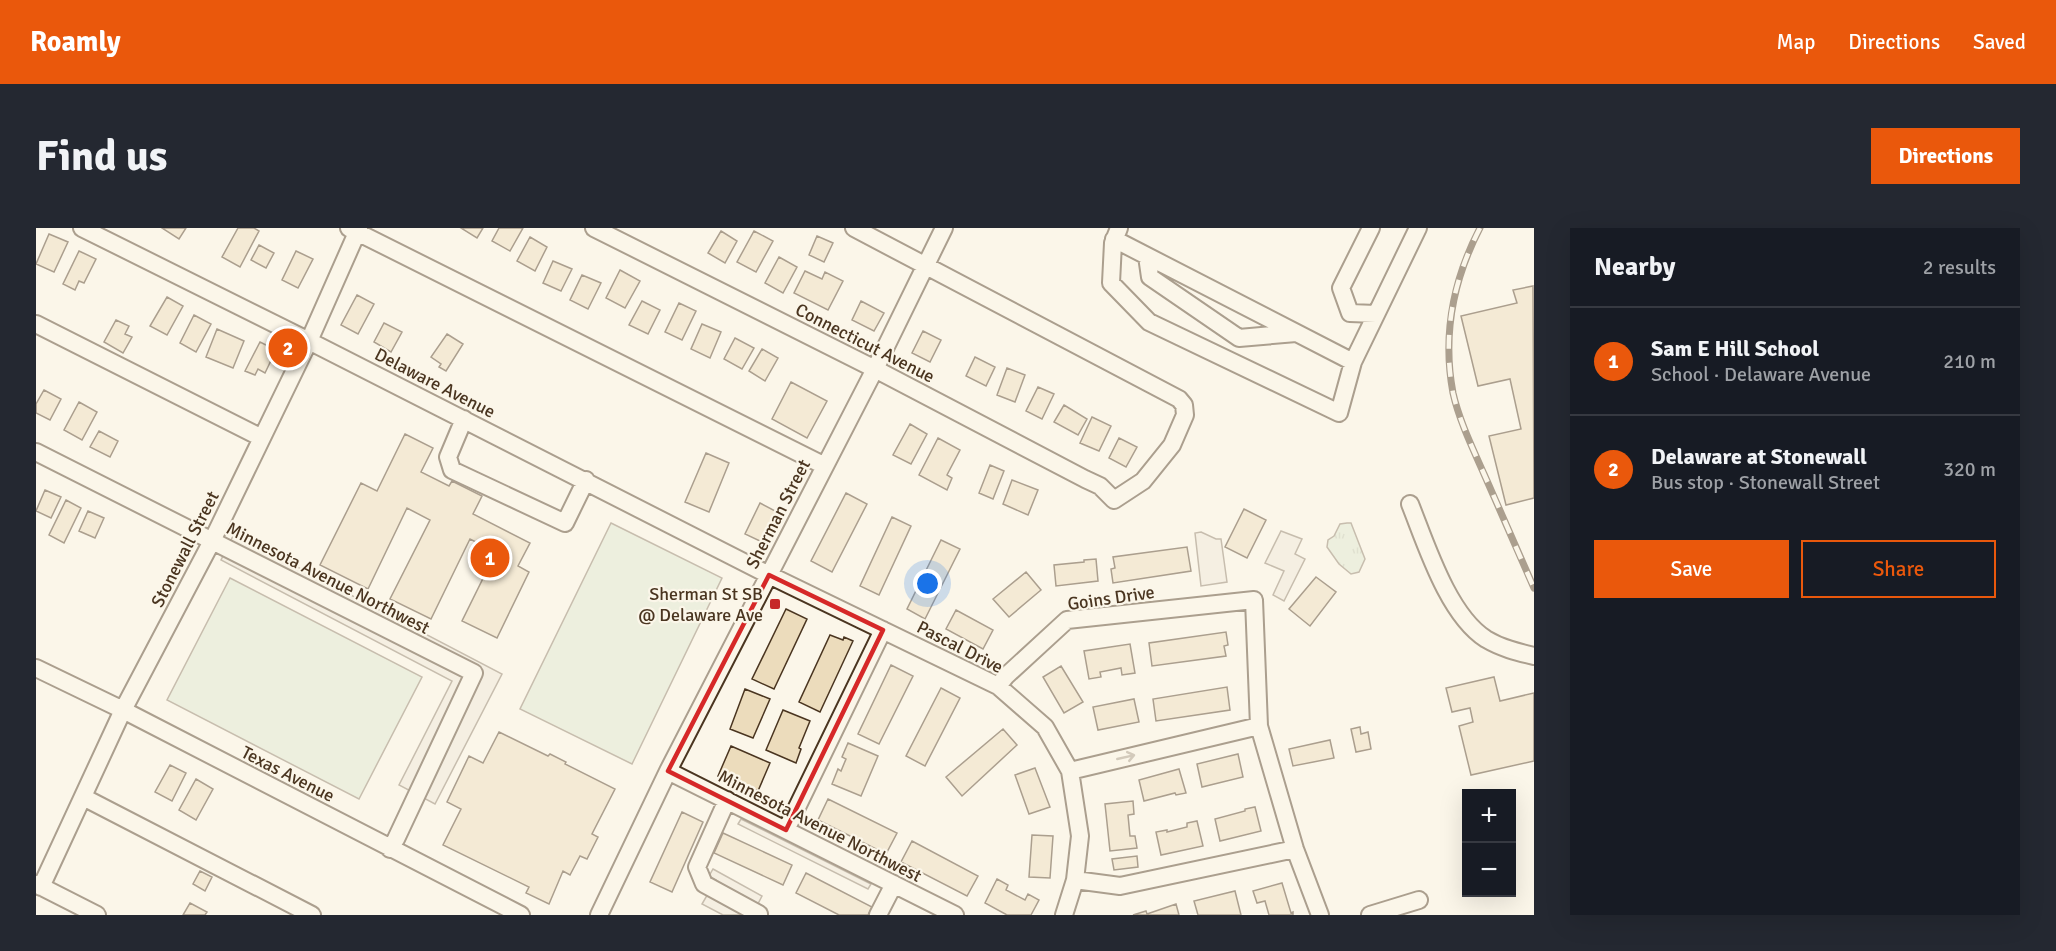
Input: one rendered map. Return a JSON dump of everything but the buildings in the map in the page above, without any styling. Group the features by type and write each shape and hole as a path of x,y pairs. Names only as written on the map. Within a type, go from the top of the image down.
{"street":[{"name":"Delaware Avenue","path":"82,228 769,574"},
{"name":"Connecticut Avenue","path":"594,228 875,369 1100,486 1114,500 1143,481 1172,445 1185,415 1184,405 1179,399 926,264"},
{"path":"855,228 926,264"},
{"name":"Sherman Street","path":"599,915 668,771 945,228"},
{"path":"1371,228 1341,288 1350,312 1376,314"},
{"path":"1353,362 1148,256 1117,234 1111,283 1149,322 1339,413 1353,362 1418,228"},
{"name":"Stonewall Street","path":"38,886 83,797 123,710 212,541 309,341 356,229"},
{"path":"356,229 825,466"},
{"path":"1148,256 1150,277 1239,338 1296,333"},
{"path":"36,324 262,438"},
{"path":"464,419 448,456 452,470 565,524 585,480"},
{"name":"Minnesota Avenue Northwest","path":"36,452 474,673 390,849"},
{"path":"1410,504 1448,593 1466,620 1485,638 1506,649 1534,656"},
{"name":"Pascal Drive","path":"769,574 998,686 1046,727 1070,771 1080,836 1075,880 1064,915"},
{"name":"Goins Drive","path":"998,686 1066,620 1254,600 1259,726"},
{"path":"786,830 883,630"},
{"name":"Texas Avenue","path":"36,668 123,710 521,915"},
{"path":"1070,771 1259,726 1295,849 1320,915"},
{"name":"Minnesota Avenue Northwest","path":"668,771 955,915"},
{"path":"83,797 312,915"},
{"path":"727,800 697,867 705,884 759,914"},
{"path":"1075,880 1120,886 1295,849"},
{"path":"878,915 894,884"},
{"path":"38,886 97,915"},
{"path":"1370,915 1419,900"}],"highlighted area":[{"path":"769,575 883,630 786,830 668,771"}],"green space":[{"path":"611,523 722,578 632,764 520,709"},
{"path":"1351,523 1365,559 1359,572 1351,574 1339,564 1327,547 1328,540 1334,536 1340,524"},
{"path":"230,578 422,677 359,799 167,700"}],"shaded area":[{"path":"1281,531 1302,539 1295,554 1305,559 1284,601 1273,595 1284,571 1265,563"},
{"path":"1201,532 1221,539 1227,582 1201,586 1195,533"},
{"path":"234,534 502,674 435,804 399,785 452,681 221,560"},
{"path":"741,819 871,884 868,889 738,824"},
{"path":"713,869 762,896 752,915 723,915 702,904 716,880 709,876"}],"railway":[{"path":"1480,228 1463,267 1452,308 1449,350 1453,393 1467,434 1534,588"}],"place":[{"name":"Delaware at Stonewall","path":"288,348"},
{"name":"Sam E Hill School","path":"490,558"},
{"name":"Sherman St SB @ Delaware Ave","path":"775,604"}]}
